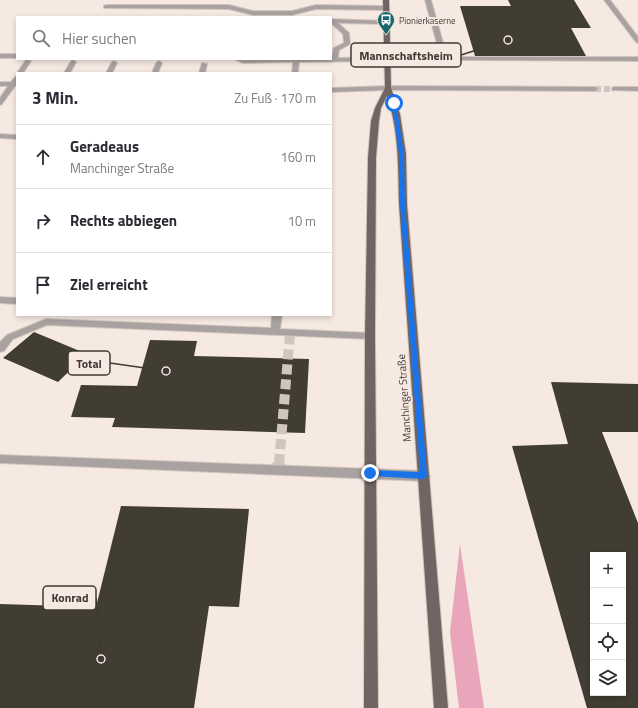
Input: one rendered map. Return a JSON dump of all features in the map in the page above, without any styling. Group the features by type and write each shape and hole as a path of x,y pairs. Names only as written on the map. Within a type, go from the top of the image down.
{"main road":[{"name":"Manchinger Straße","path":"386,0 385,22 388,60 388,88 397,114 402,154 403,204 441,708"},
{"name":"Manchinger Straße","path":"370,708 370,336 372,158 375,121 378,108 388,88"}],"street":[{"path":"428,0 442,51 450,56 460,59 638,59"},
{"path":"607,0 638,41"},
{"path":"106,7 229,7 253,13 292,13 316,7 385,8"},
{"path":"332,21 385,22"},
{"path":"332,21 346,33 346,44 336,49 335,60"},
{"path":"0,56 16,56"},
{"path":"267,60 388,60"},
{"path":"295,72 296,60"},
{"path":"21,72 28,61"},
{"path":"68,72 73,62"},
{"path":"110,72 114,63"},
{"path":"155,72 159,63"},
{"path":"202,72 204,64"},
{"path":"0,84 16,82"},
{"path":"0,103 16,82"},
{"path":"332,90 388,88 595,89"},
{"path":"614,89 638,89"},
{"path":"0,136 16,137"},
{"path":"0,300 16,301"},
{"path":"275,333 277,316"},
{"path":"0,350 10,337 46,322 370,336"},
{"path":"0,459 424,476"}],"shaded area":[{"path":"460,544 484,708 459,708 450,632"}],"building":[{"path":"508,0 574,0 591,28 571,28 586,56 475,56 460,6 511,6"},
{"path":"34,332 87,354 58,382 3,358"},
{"path":"150,340 197,341 194,356 309,359 305,433 112,427 115,418 71,417 81,385 137,386"},
{"path":"551,382 638,384 638,432 602,432 638,523 638,708 587,708 512,446 568,444"},
{"path":"121,506 249,509 239,607 209,606 194,708 0,708 0,604 96,607"}],"tunnel":[{"path":"595,89 614,89"},
{"path":"279,464 290,333"},
{"path":"278,471 279,463"}],"place":[{"name":"Pionierkaserne","path":"386,35"},
{"name":"Mannschaftsheim","path":"508,40"},
{"name":"Total","path":"166,371"},
{"name":"Konrad","path":"101,659"}],"route":[{"path":"370,473 424,476 403,204 402,154 397,114 394,103"}]}
